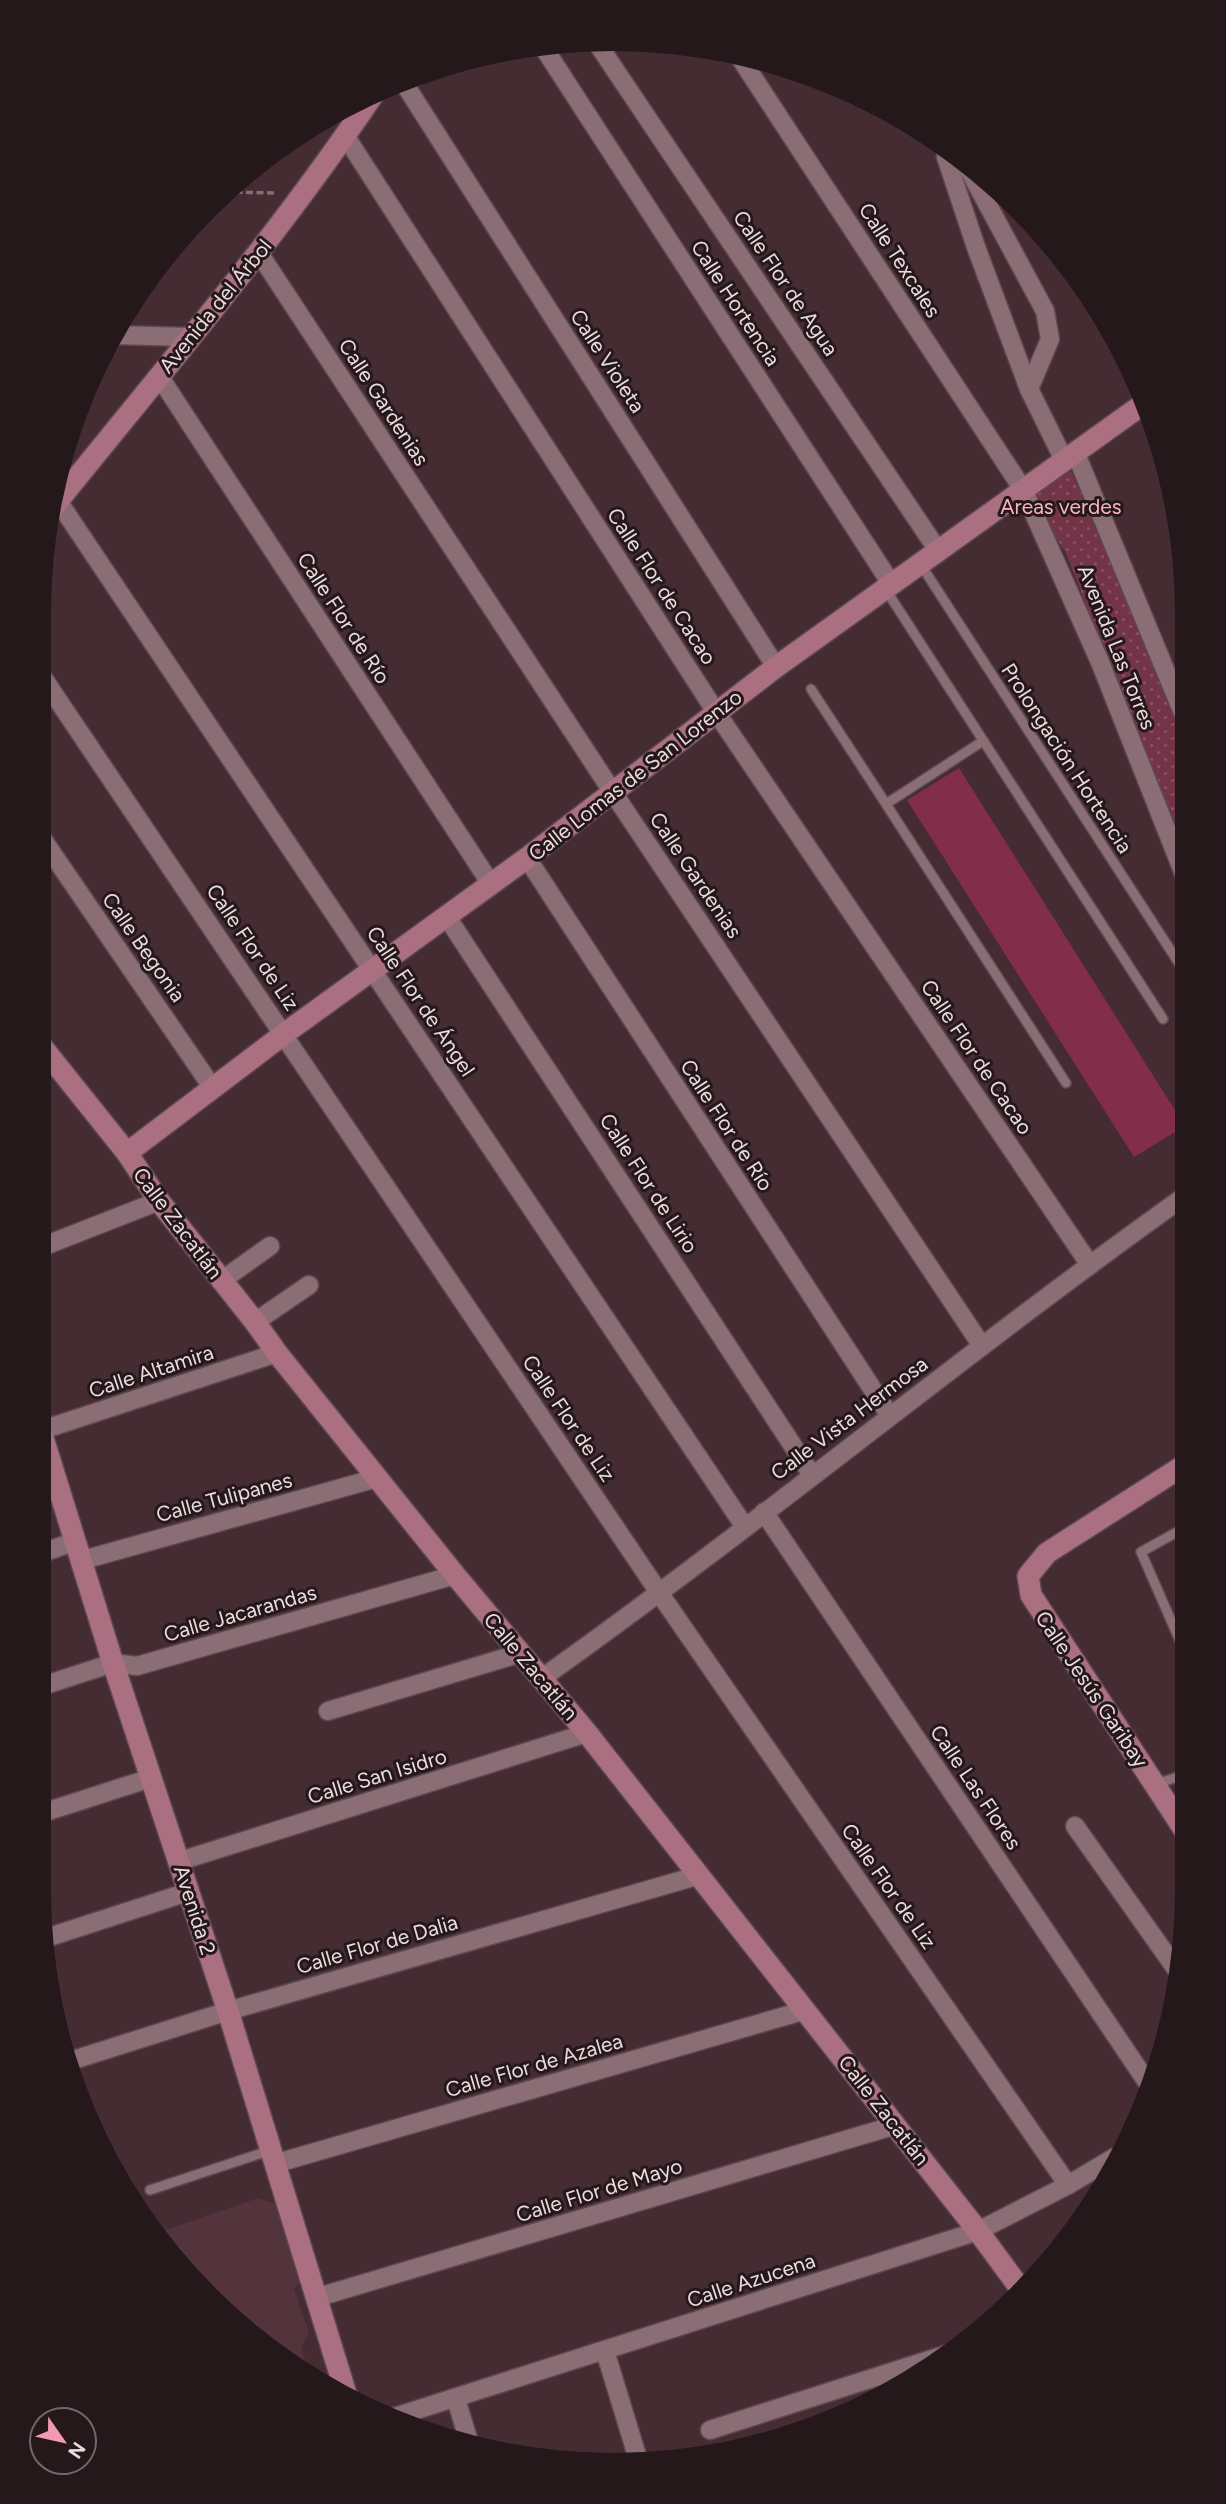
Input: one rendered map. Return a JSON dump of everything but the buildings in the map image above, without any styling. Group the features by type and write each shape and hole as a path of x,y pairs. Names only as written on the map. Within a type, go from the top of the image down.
{"street":[{"name":"Calle Flor de Agua","path":"603,51 939,552"},
{"name":"Calle Hortencia","path":"548,55 889,587"},
{"name":"Calle Texcales","path":"746,67 1024,491 1054,554"},
{"name":"Calle Violeta","path":"408,90 776,667"},
{"name":"Avenida del Árbol","path":"66,487 259,253 346,137 362,111"},
{"name":"Calle Flor de Cacao","path":"346,137 716,712 1090,1265"},
{"name":"Avenida Las Torres","path":"948,162 1029,389 1070,458 1175,695"},
{"path":"977,184 1045,311 1049,339 1029,389"},
{"name":"Calle Gardenias","path":"259,253 612,791 982,1346"},
{"path":"124,335 190,337"},
{"name":"Calle Flor de Río","path":"159,376 491,884"},
{"name":"Calle Lomas de San Lorenzo","path":"127,1153 372,969 527,858 776,667 1136,409"},
{"name":"Calle Flor de Ángel","path":"60,513 372,969 745,1527"},
{"name":"Avenida Las Torres","path":"1054,554 1175,851"},
{"name":"Calle Flor de Liz","path":"51,691 660,1594 1068,2185"},
{"name":"Calle Begonia","path":"51,853 212,1087"},
{"name":"Calle Flor de Río","path":"527,858 890,1416"},
{"name":"Calle Flor de Lirio","path":"447,917 812,1475"},
{"name":"Calle Zacatlán","path":"51,1059 127,1153 159,1201 277,1353 700,1875 1016,2283"},
{"path":"51,1243 159,1201"},
{"name":"Calle Vista Hermosa","path":"542,1678 660,1594 982,1346 1175,1203"},
{"path":"222,1281 270,1246"},
{"path":"255,1322 309,1285"},
{"name":"Calle Altamira","path":"51,1425 277,1353"},
{"name":"Avenida 2","path":"51,1465 228,2011 343,2384"},
{"name":"Calle Jesús Garibay","path":"1175,1471 1047,1553 1028,1576 1031,1595 1175,1815"},
{"name":"Calle Tulipanes","path":"51,1553 79,1550 377,1478"},
{"name":"Calle Las Flores","path":"764,1512 1143,2077"},
{"name":"Calle Jacarandas","path":"51,1683 113,1663 137,1666 455,1575"},
{"path":"328,1712 521,1653"},
{"name":"Calle San Isidro","path":"180,1861 587,1733"},
{"path":"51,1810 151,1777"},
{"path":"1075,1826 1170,1961"},
{"name":"Calle Flor de Dalia","path":"77,2059 228,2011 700,1875"},
{"path":"53,1936 188,1892"},
{"name":"Calle Flor de Azalea","path":"273,2157 806,2010"},
{"name":"Calle Flor de Mayo","path":"315,2298 896,2125"},
{"name":"Calle Azucena","path":"407,2413 978,2231 1104,2164"},
{"path":"605,2351 636,2452"},
{"path":"710,2430 915,2364"},
{"path":"456,2399 467,2434"}],"lane":[{"name":"Prolongación Hortencia","path":"922,565 1175,957"},
{"path":"889,587 984,741 1163,1019"},
{"path":"811,689 1066,1083"},
{"path":"886,804 984,741"},
{"path":"1175,1533 1141,1552 1175,1630"},
{"path":"1156,1784 1175,1777"},
{"path":"150,2190 273,2157"}],"path":[{"path":"240,192 304,193"}],"shaded area":[{"path":"258,2198 279,2205 302,2280 294,2289 309,2334 301,2346 306,2361 242,2314 215,2289 165,2230"}],"green space":[{"name":"Areas verdes","path":"1068,464 1175,708 1175,830 1065,551 1024,495"}]}
